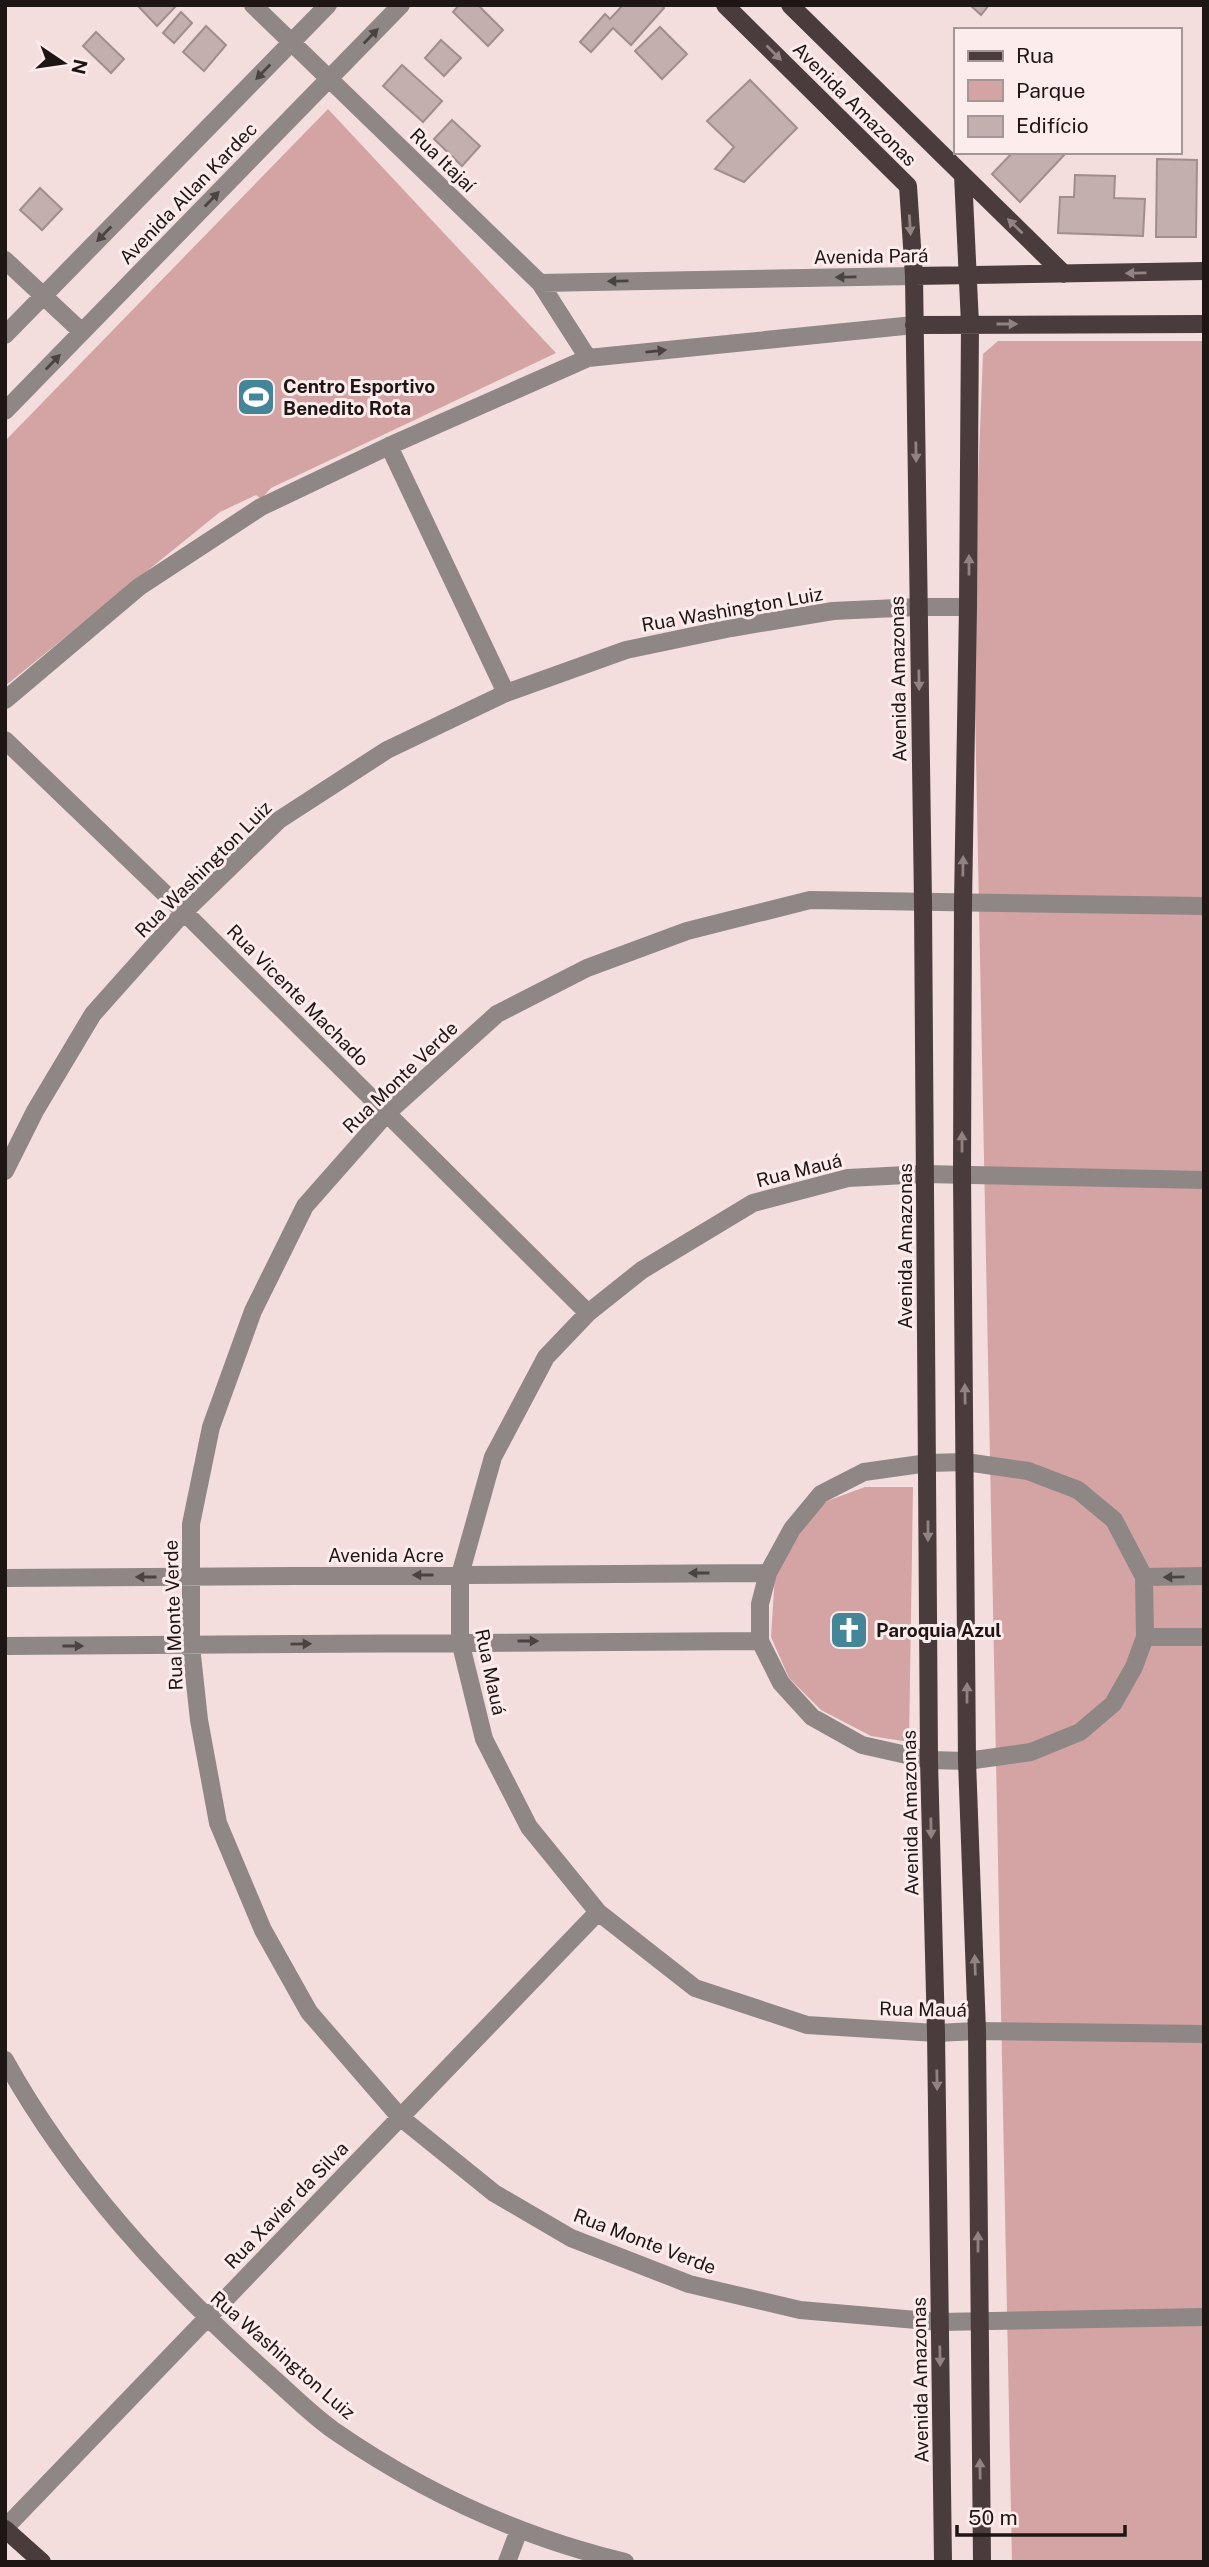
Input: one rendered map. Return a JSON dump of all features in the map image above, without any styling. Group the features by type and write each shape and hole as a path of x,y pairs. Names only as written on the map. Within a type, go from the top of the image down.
{"main road":[{"name":"Avenida Amazonas","path":"725,5 908,186 914,276 923,903 929,1759 936,2033 943,2562"},
{"name":"Avenida Amazonas","path":"790,5 1064,274"},
{"path":"963,175 970,324 962,1175 967,1761 977,2031 982,2562"},
{"name":"Avenida Pará","path":"914,276 1204,271"},
{"path":"914,325 1204,324"},
{"path":"5,2528 43,2562"}],"street":[{"name":"Rua Itajaí","path":"253,5 540,283 588,358"},
{"name":"Avenida Allan Kardec","path":"5,335 328,5"},
{"name":"Avenida Allan Kardec","path":"5,411 401,5"},
{"path":"5,260 82,332"},
{"name":"Avenida Pará","path":"540,283 914,276"},
{"path":"5,700 150,580 261,507 388,446 588,358 914,325"},
{"path":"388,446 506,693"},
{"name":"Rua Washington Luiz","path":"5,1171 35,1111 93,1014 184,912 279,820 387,750 506,693 626,650 731,628 833,611 968,607"},
{"name":"Rua Vicente Machado","path":"5,740 184,912 588,1313"},
{"name":"Rua Monte Verde","path":"1204,906 810,900 687,931 587,968 497,1014 387,1114 305,1206 253,1311 211,1427 191,1524 191,1646 199,1720 218,1823 263,1930 309,2012 400,2117 494,2193 571,2238 666,2275 690,2284 800,2310 940,2322 1204,2317"},
{"name":"Rua Mauá","path":"1204,1180 925,1174 848,1178 753,1203 642,1270 588,1313 546,1357 492,1457 460,1575 460,1641 484,1739 529,1827 598,1912 695,1988 807,2025 936,2033 977,2031 1204,2034"},
{"path":"966,1462 1028,1471 1078,1490 1114,1520 1144,1577 1145,1637 1133,1667 1113,1704 1080,1732 1031,1752 967,1761 929,1759 862,1745 812,1717 781,1683 760,1641 760,1604 768,1573 792,1529 821,1494 864,1472 928,1463 966,1462"},
{"name":"Avenida Acre","path":"5,1578 768,1573"},
{"path":"1144,1577 1204,1576"},
{"path":"1145,1637 1204,1637"},
{"path":"5,1646 760,1641"},
{"name":"Rua Xavier da Silva","path":"5,2528 598,1912"},
{"name":"Rua Washington Luiz","path":"5,2060 23,2092 85,2184 207,2318 331,2429 431,2489 519,2530 625,2562"},
{"path":"507,2562 519,2530"}],"green space":[{"name":"Centro Esportivo Benedito Rota","path":"328,109 556,353 271,488 261,499 256,495 220,512 5,686 5,441"},
{"path":"998,341 1204,341 1204,2562 1012,2562 973,607 983,354"},
{"path":"865,1487 913,1487 909,1742 871,1736 821,1710 789,1678 771,1637 775,1574 800,1530 827,1501"}],"building":[{"path":"137,5 177,5 157,26"},
{"path":"459,5 478,5 503,30 488,46 453,12"},
{"path":"623,5 661,5 664,8 631,45 613,28 591,52 580,42 605,14 610,19"},
{"path":"970,5 989,5 981,15"},
{"path":"181,12 192,23 174,43 163,33"},
{"path":"206,26 226,45 204,71 183,52"},
{"path":"660,27 687,54 662,79 635,51"},
{"path":"96,32 124,59 111,73 83,46"},
{"path":"441,40 461,58 444,76 425,58"},
{"path":"402,65 442,101 423,122 383,86"},
{"path":"750,80 797,128 744,182 715,169 734,147 707,121"},
{"path":"452,120 480,146 462,166 434,139"},
{"path":"1011,154 1065,154 1020,202 992,174"},
{"path":"1157,159 1197,160 1196,237 1156,237"},
{"path":"1075,175 1115,176 1114,198 1145,199 1143,236 1058,233 1060,197 1074,197"},
{"path":"40,188 62,209 42,230 20,210"}],"place":[{"name":"Centro Esportivo Benedito Rota","path":"256,397"},
{"name":"Paroquia Azul","path":"849,1630"}]}
